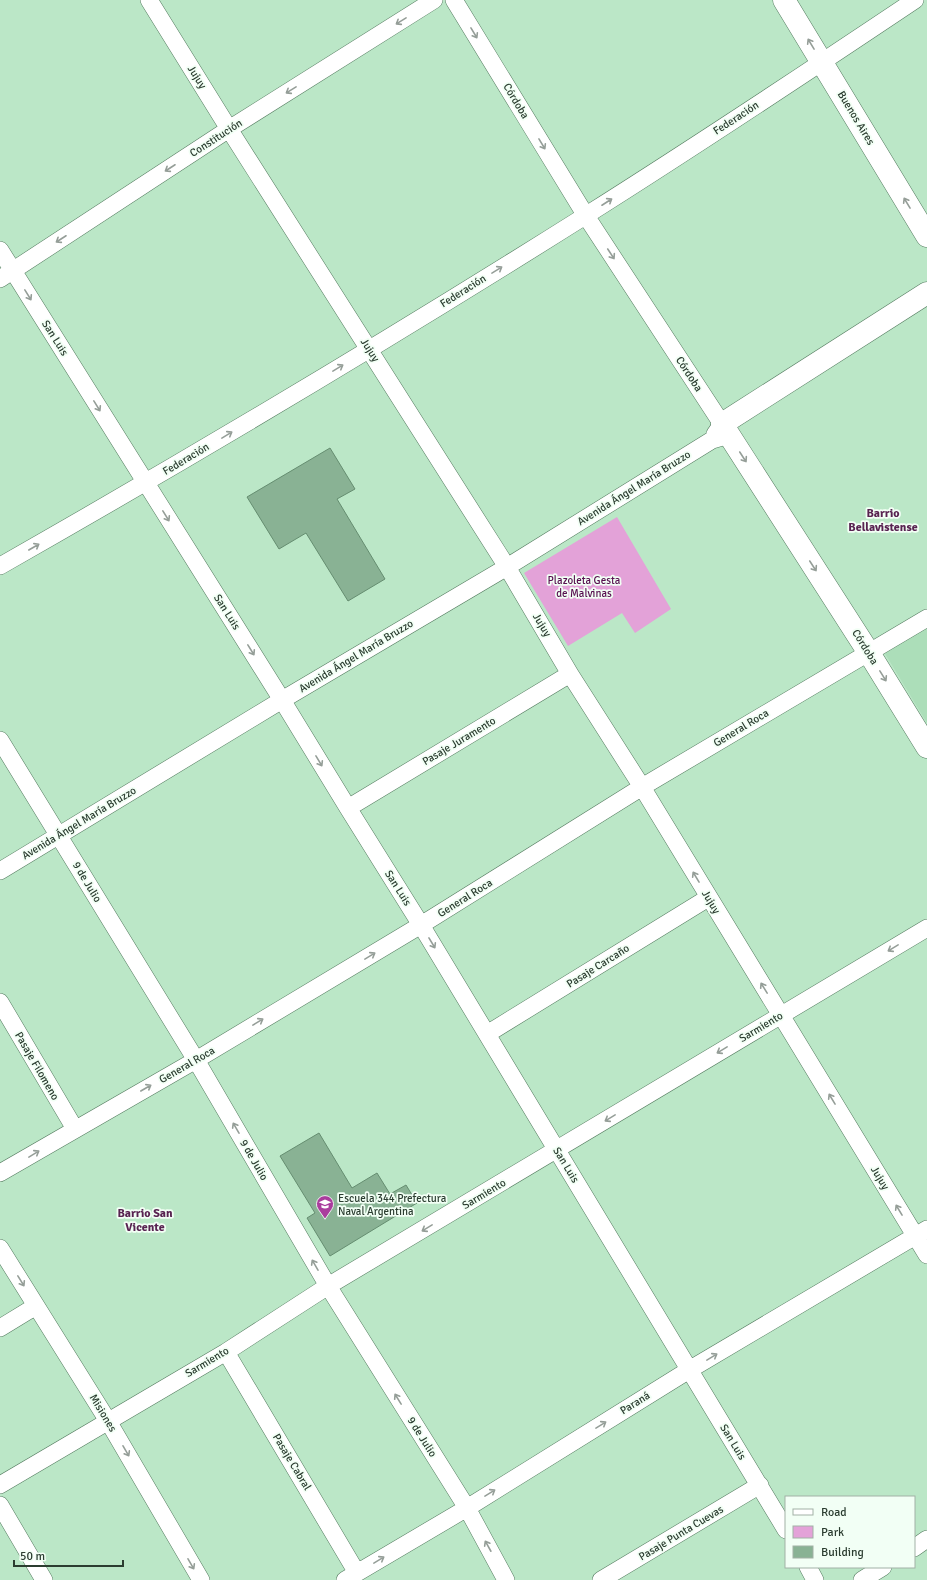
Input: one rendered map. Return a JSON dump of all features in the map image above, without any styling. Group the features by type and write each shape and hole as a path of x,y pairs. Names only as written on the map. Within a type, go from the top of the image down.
{"street":[{"name":"Jujuy","path":"149,0 229,129 507,567 570,674 642,787 780,1015 921,1232 927,1255"},
{"name":"Constitución","path":"6,275 229,129 434,0"},
{"name":"Córdoba","path":"454,0 721,433 869,653 927,747"},
{"name":"Buenos Aires","path":"784,0 927,236"},
{"name":"Federación","path":"0,566 146,484 370,349 586,216 916,0"},
{"name":"San Luis","path":"0,250 6,275 146,484 282,700 421,925 785,1528"},
{"name":"Avenida Ángel María Bruzzo","path":"721,433 927,293"},
{"name":"Avenida Ángel María Bruzzo","path":"0,871 282,700 507,567 721,433 927,308"},
{"name":"General Roca","path":"0,1174 196,1060 421,925 642,787 927,618"},
{"name":"Pasaje Juramento","path":"348,808 570,674"},
{"name":"9 de Julio","path":"0,740 196,1060 328,1286 467,1508 506,1580"},
{"name":"Pasaje Carcaño","path":"487,1034 708,898"},
{"name":"Sarmiento","path":"0,1485 226,1352 328,1286 927,928"},
{"name":"Pasaje Filomeno","path":"0,1002 75,1129"},
{"name":"Paraná","path":"351,1576 467,1508 690,1370 921,1232"},
{"name":"Misiones","path":"0,1248 108,1421 201,1580"},
{"path":"0,1328 36,1306"},
{"name":"Pasaje Cabral","path":"226,1352 351,1576"},
{"name":"Pasaje Punta Cuevas","path":"601,1580 760,1486"},
{"path":"0,1505 44,1580"},
{"path":"915,1547 927,1539"},
{"path":"809,1568 815,1580"},
{"path":"862,1580 881,1568"}],"shaded area":[{"path":"927,627 927,723 884,652"}],"green space":[{"name":"Plazoleta Gesta de Malvinas","path":"617,517 671,609 635,633 622,613 568,646 524,573"}],"building":[{"path":"330,448 355,489 337,499 385,579 348,601 306,533 279,549 247,497"},
{"path":"319,1133 352,1188 377,1173 390,1194 406,1185 417,1203 330,1256 307,1218 315,1213 280,1156"}],"place":[{"name":"Escuela 344 Prefectura Naval Argentina","path":"325,1219"}],"district":[{"name":"Barrio Bellavistense","path":"883,520"},
{"name":"Barrio San Vicente","path":"145,1220"}]}
